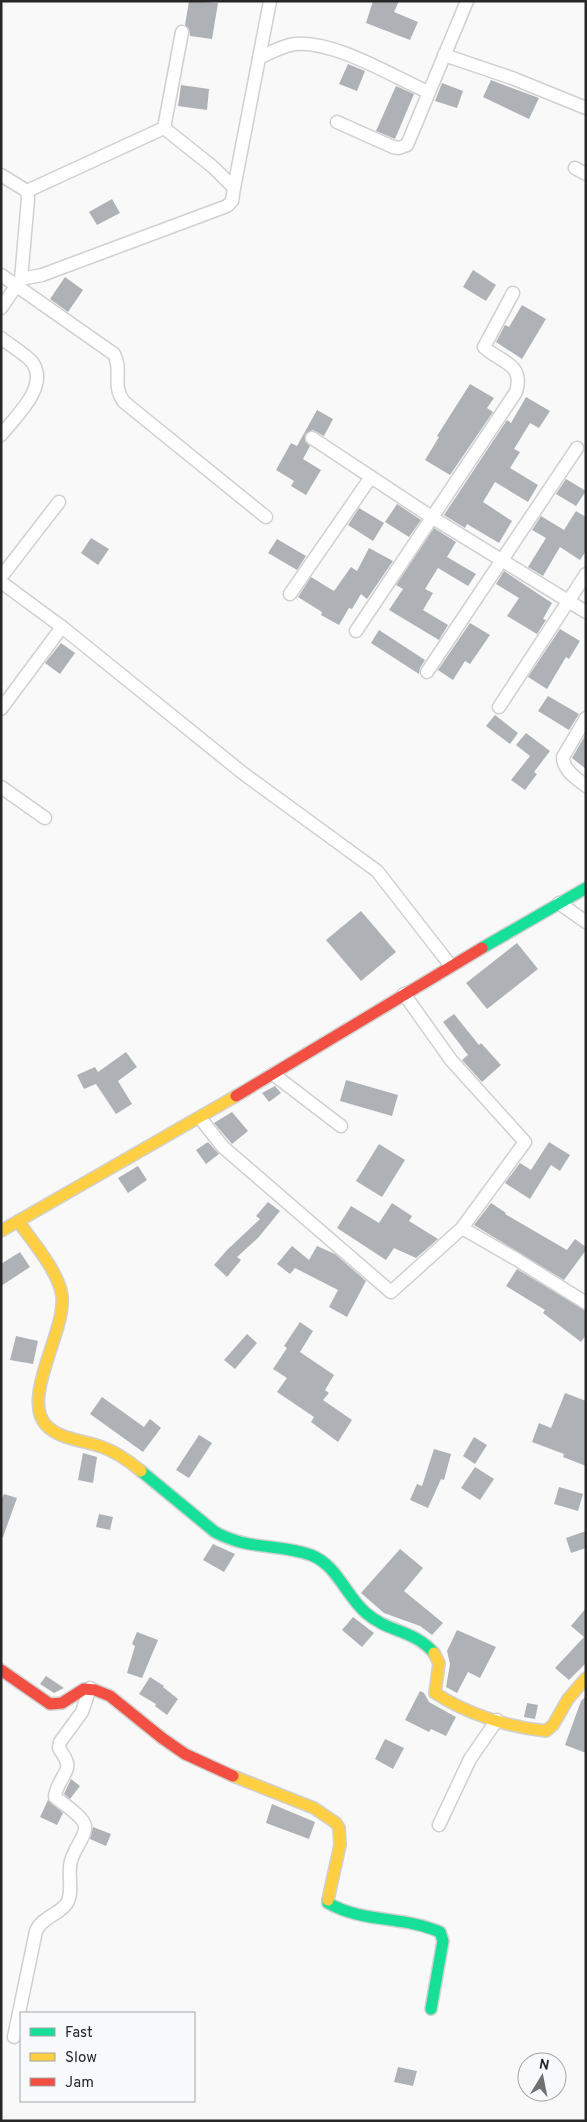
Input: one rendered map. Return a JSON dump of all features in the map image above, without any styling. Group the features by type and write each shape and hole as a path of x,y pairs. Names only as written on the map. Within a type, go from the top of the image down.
{"street":[{"path":"18,283 227,206 232,201 270,1"},
{"path":"337,122 393,147 404,147 410,142 428,92 467,1"},
{"path":"164,128 182,32"},
{"path":"259,58 294,44 324,46 342,52 428,92"},
{"path":"444,55 512,78 586,108"},
{"path":"164,128 213,167 234,188"},
{"path":"27,190 164,128"},
{"path":"1,175 27,190"},
{"path":"1,308 18,283 28,199 27,190"},
{"path":"1,275 18,283 114,354 118,361 118,394 124,402 266,518"},
{"path":"356,631 516,392 519,380 516,371 484,346 514,292"},
{"path":"1,338 31,362 37,372 37,382 35,392 1,435"},
{"path":"312,438 433,518 586,612"},
{"path":"427,672 577,448"},
{"path":"290,594 371,477"},
{"path":"1,577 59,502"},
{"path":"499,707 586,574"},
{"path":"1,582 62,627 244,774 377,871 451,966"},
{"path":"1,709 62,627"},
{"path":"586,718 563,757 563,763 566,769 586,786"},
{"path":"1,786 45,818"},
{"path":"1,1231 200,1118 404,994 586,888"},
{"path":"559,903 586,922"},
{"path":"200,1118 223,1147 391,1292 462,1228 525,1142 451,1060 404,994"},
{"path":"273,1074 341,1126"},
{"path":"18,1221 57,1280 62,1294 63,1312 38,1395 39,1411 43,1422 52,1430 64,1436 109,1449 127,1460 215,1532 228,1540 239,1544 311,1555 325,1563 337,1575 356,1604 375,1621 386,1627 412,1635 436,1655 440,1663 434,1687 435,1693 444,1699 497,1720 534,1730 546,1731 553,1725 568,1699 586,1678"},
{"path":"462,1228 586,1303"},
{"path":"1,1670 50,1704 58,1705 65,1703 73,1694 82,1689 90,1688 110,1696 178,1749 195,1759 298,1801 333,1820 339,1827 340,1839 328,1894 328,1904 337,1910 378,1919 431,1926 440,1932 443,1942 430,2009"},
{"path":"14,2037 36,1931 39,1924 66,1904 69,1897 71,1860 85,1830 86,1824 55,1797 55,1791 67,1768 67,1763 59,1748 60,1742 82,1712 90,1688"},
{"path":"439,1825 470,1758 497,1720"}],"building":[{"path":"189,1 218,3 212,39 190,36 189,29 185,25"},
{"path":"373,1 399,1 394,12 418,22 410,40 366,23"},
{"path":"348,64 365,71 357,91 339,84"},
{"path":"491,80 539,98 529,119 483,97"},
{"path":"442,83 463,91 457,108 435,101"},
{"path":"181,85 209,89 207,110 178,106"},
{"path":"396,86 414,94 395,139 376,131"},
{"path":"112,199 120,213 97,225 89,212"},
{"path":"473,270 496,285 486,301 463,287"},
{"path":"65,277 83,290 68,312 50,299"},
{"path":"522,305 546,319 522,359 496,342 505,325 509,327"},
{"path":"470,384 494,398 487,408 493,412 450,475 425,460 439,437 437,436"},
{"path":"526,397 550,411 539,428 530,423 514,449 520,452 510,468 538,485 528,502 495,482 483,502 512,521 499,543 467,524 465,528 444,515 507,420 511,423"},
{"path":"317,410 333,419 324,436 313,430 305,434 305,441 310,446 303,459 321,470 306,495 291,486 294,481 276,470 291,443 297,446"},
{"path":"566,479 586,491 576,506 556,494"},
{"path":"397,504 421,520 409,537 385,522"},
{"path":"359,508 384,523 373,541 348,525"},
{"path":"576,511 586,517 586,551 580,560 560,547 543,576 528,567 546,538 532,530 541,516 564,530"},
{"path":"434,528 456,542 447,557 476,574 468,586 438,568 425,589 433,593 423,610 448,625 439,640 389,610 403,589 396,585"},
{"path":"91,538 109,549 98,565 81,553"},
{"path":"277,539 306,556 297,570 268,553"},
{"path":"369,548 393,561 367,599 361,594 352,609 349,608 339,625 321,615 322,612 298,597 311,577 334,591 351,567 357,571"},
{"path":"504,571 552,603 543,619 546,620 537,634 507,616 519,598 496,584"},
{"path":"470,623 490,635 470,664 465,661 453,680 438,670"},
{"path":"560,629 580,641 569,659 566,657 547,689 528,677"},
{"path":"379,630 425,660 419,674 371,643"},
{"path":"61,643 75,653 60,674 45,663"},
{"path":"548,696 579,714 569,730 538,711"},
{"path":"495,715 518,733 510,744 486,726"},
{"path":"526,733 550,751 534,772 537,774 525,790 511,780 530,756 516,745"},
{"path":"586,734 586,769 572,758"},
{"path":"361,911 396,952 361,981 326,940"},
{"path":"517,943 538,969 487,1009 466,983"},
{"path":"454,1014 479,1045 481,1043 501,1065 482,1082 462,1060 468,1055 443,1022"},
{"path":"126,1052 137,1067 118,1081 132,1104 116,1114 96,1084 84,1089 77,1075 95,1067 98,1072"},
{"path":"346,1080 398,1095 392,1116 340,1101"},
{"path":"275,1086 281,1093 269,1102 262,1093"},
{"path":"232,1112 248,1131 232,1144 214,1123"},
{"path":"208,1142 219,1154 206,1164 196,1150"},
{"path":"549,1142 570,1155 560,1171 551,1165 530,1199 505,1183 520,1163 531,1170"},
{"path":"379,1144 405,1160 382,1197 356,1181"},
{"path":"138,1166 147,1180 128,1193 118,1178"},
{"path":"268,1202 280,1211 258,1238 237,1257 241,1260 227,1277 214,1265 260,1219 256,1216"},
{"path":"392,1203 412,1216 409,1221 438,1239 416,1258 394,1248 386,1260 337,1228 351,1206 379,1223"},
{"path":"491,1203 505,1214 567,1250 575,1239 586,1247 586,1250 564,1280 474,1225"},
{"path":"292,1246 309,1260 317,1246 335,1254 366,1281 347,1317 329,1307 338,1290 295,1268 290,1274 277,1264"},
{"path":"20,1252 30,1267 1,1286 1,1264"},
{"path":"517,1269 586,1311 586,1335 581,1342 543,1313 545,1310 506,1286"},
{"path":"300,1322 313,1331 300,1352 334,1375 325,1390 329,1393 323,1400 352,1420 338,1442 311,1422 314,1417 277,1392 287,1378 273,1369 287,1348 284,1346"},
{"path":"247,1334 257,1343 235,1369 224,1360"},
{"path":"16,1336 38,1341 33,1364 10,1360"},
{"path":"565,1393 586,1401 586,1466 563,1457 564,1454 532,1442 539,1423 551,1428"},
{"path":"102,1397 144,1427 150,1419 161,1428 143,1452 90,1414"},
{"path":"199,1435 212,1443 189,1478 176,1470"},
{"path":"474,1437 487,1445 475,1464 463,1456"},
{"path":"434,1449 451,1454 444,1480 441,1479 428,1508 410,1500 417,1484 422,1486"},
{"path":"83,1453 97,1457 93,1483 78,1480"},
{"path":"475,1467 494,1479 480,1500 461,1488"},
{"path":"559,1487 583,1494 578,1511 554,1504"},
{"path":"4,1494 17,1498 3,1537 1,1537 1,1500"},
{"path":"99,1514 113,1517 110,1530 96,1527"},
{"path":"586,1531 586,1548 571,1553 566,1538"},
{"path":"213,1544 235,1554 224,1572 203,1560"},
{"path":"400,1549 423,1568 404,1591 443,1623 432,1635 420,1626 384,1613 361,1593"},
{"path":"586,1608 586,1663 569,1680 555,1668 584,1637 571,1626"},
{"path":"353,1617 374,1633 362,1647 342,1630"},
{"path":"457,1630 496,1647 480,1678 468,1672 457,1693 446,1687 450,1664 447,1651"},
{"path":"137,1632 158,1640 142,1678 127,1673 135,1646 132,1644"},
{"path":"46,1676 64,1688 54,1693 40,1684"},
{"path":"150,1677 164,1686 178,1699 167,1715 155,1706 156,1704 139,1694"},
{"path":"420,1691 424,1693 429,1702 456,1717 446,1736 431,1729 429,1732 405,1720"},
{"path":"586,1696 586,1753 565,1745 581,1701"},
{"path":"527,1703 538,1705 535,1719 524,1717"},
{"path":"385,1739 404,1748 393,1769 375,1759"},
{"path":"71,1779 80,1786 70,1799 64,1794"},
{"path":"48,1800 63,1813 57,1825 40,1817"},
{"path":"272,1804 315,1822 309,1839 266,1823"},
{"path":"93,1827 111,1834 106,1846 90,1839"},
{"path":"398,2067 417,2071 413,2086 394,2082"}],"traffic: fast":[{"path":"482,948 586,888"},
{"path":"141,1471 215,1532 240,1542 299,1551 320,1560 335,1573 366,1613 383,1624 418,1639 434,1653"},
{"path":"328,1900 328,1903 355,1914 412,1924 440,1932 443,1941 431,2009"}],"traffic: slow":[{"path":"1,1231 236,1096"},
{"path":"18,1221 56,1277 62,1296 58,1327 41,1382 40,1413 46,1425 58,1434 107,1449 141,1471"},
{"path":"434,1653 439,1663 435,1693 474,1713 503,1723 532,1729 546,1731 553,1725 568,1699 586,1678"},
{"path":"233,1776 314,1808 336,1823 339,1828 340,1845 328,1900"}],"traffic: jam":[{"path":"236,1096 482,948"},
{"path":"1,1670 50,1704 62,1703 84,1689 95,1690 110,1696 185,1754 233,1776"}]}
